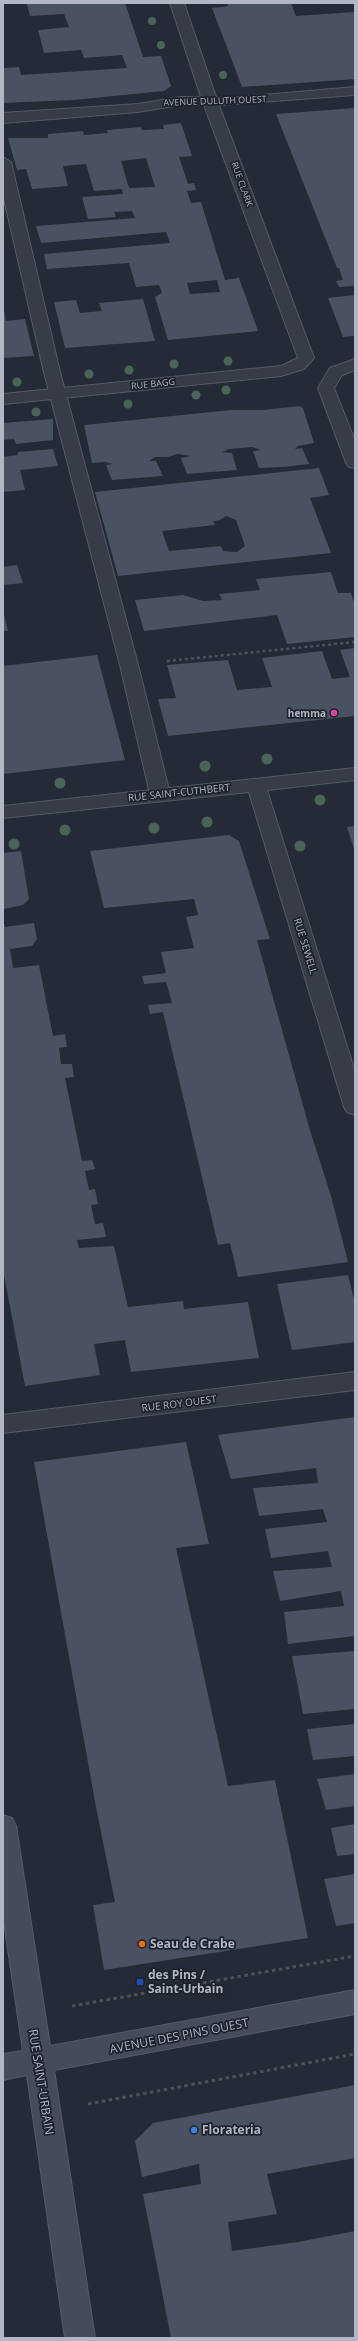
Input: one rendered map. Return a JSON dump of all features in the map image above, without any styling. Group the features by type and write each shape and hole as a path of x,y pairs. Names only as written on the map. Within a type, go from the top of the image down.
{"main road":[{"name":"RUE SAINT-URBAIN","path":"3,1826 80,2338"},
{"name":"AVENUE DES PINS OUEST","path":"3,2067 355,2002"}],"street":[{"name":"RUE CLARK","path":"176,3 210,101 304,351 306,358 302,364"},
{"name":"AVENUE DULUTH OUEST","path":"3,118 138,108 180,101 240,101 355,91"},
{"path":"3,162 59,394 129,665 160,794"},
{"name":"RUE BAGG","path":"3,399 281,371 302,364"},
{"path":"355,364 336,372 326,388 355,463"},
{"name":"RUE SAINT-CUTHBERT","path":"3,812 355,774"},
{"name":"RUE SEWELL","path":"256,784 355,1107"},
{"name":"RUE ROY OUEST","path":"3,1424 355,1381"}],"path":[{"path":"129,665 355,642"},
{"path":"98,2002 355,1956"},
{"path":"112,2099 355,2054"}],"building":[{"path":"125,3 143,57 161,56 171,86 164,91 74,100 3,103 3,68 19,67 21,75 127,68 122,55 84,58 81,50 44,53 38,30 69,27 64,14 30,16 27,4"},
{"path":"227,3 291,3 296,16 355,12 355,79 242,87 212,8 228,6"},
{"path":"355,108 355,286 339,287 336,281 343,280 339,268 337,268 276,114"},
{"path":"181,123 192,156 179,157 188,184 194,183 196,190 187,191 191,203 201,202 225,280 239,278 258,331 168,340 155,297 162,293 159,285 136,287 129,263 47,269 44,254 170,243 166,232 41,243 36,226 135,218 132,211 114,212 116,217 88,219 82,197 123,194 122,189 94,191 86,164 63,166 68,186 32,189 26,169 17,170 8,138 48,138 48,134 83,131 84,135 108,133 107,130 141,127 142,130 164,129 163,125","holes":["146,158 155,187 129,188 121,161","217,280 220,292 190,294 187,283"]},
{"path":"355,295 355,336 343,337 328,298"},
{"path":"143,299 155,341 65,348 54,302 76,300 80,313 102,311 99,303"},
{"path":"4,310 6,321 25,319 34,356 3,358"},
{"path":"300,406 303,408 314,443 298,446 295,449 302,448 309,464 283,467 259,468 253,451 261,450 253,447 229,449 222,452 232,453 237,470 187,474 181,458 191,456 178,454 168,457 155,457 149,461 156,461 163,476 112,480 106,465 113,464 105,462 92,463 84,425 231,410 263,410"},
{"path":"53,419 53,440 16,444 14,439 3,440 3,423"},
{"path":"53,449 58,466 20,470 25,490 3,492 3,457 18,455 18,452"},
{"path":"319,468 329,495 310,498 331,553 118,576 95,492","holes":["226,516 236,520 245,546 237,552 223,551 221,546 169,551 162,531 215,525 213,521 220,520"]},
{"path":"17,565 23,583 3,585 3,567"},
{"path":"331,572 338,593 351,593 355,606 355,637 287,644 277,615 144,631 135,600 183,595 203,601 222,600 219,594 260,590 256,579"},
{"path":"4,614 8,631 3,631"},
{"path":"355,648 355,716 168,736 158,699 176,698 167,665 228,660 237,690 272,687 262,658 322,651 332,679 350,677 340,650"},
{"path":"97,655 125,760 3,774 3,666"},
{"path":"355,826 355,852 347,827"},
{"path":"229,835 239,841 270,939 257,940 309,1127 331,1196 348,1262 238,1277 230,1243 218,1245 163,1012 150,1014 148,1005 172,1003 166,982 144,984 142,976 166,973 161,952 194,948 186,917 198,915 194,899 104,908 90,851"},
{"path":"21,851 29,899 23,905 3,909 3,853"},
{"path":"3,920 5,927 34,923 37,939 32,946 10,949 13,968 39,965 53,1036 65,1034 67,1047 59,1048 61,1064 72,1064 74,1077 65,1078 82,1161 92,1160 95,1169 85,1171 89,1190 95,1189 98,1204 91,1205 95,1224 103,1223 106,1237 77,1240 79,1248 114,1246 128,1307 183,1301 184,1309 248,1302 259,1358 131,1372 125,1340 94,1344 100,1375 25,1386 3,1270"},
{"path":"348,1275 355,1303 355,1342 292,1350 277,1284"},
{"path":"355,1417 355,1636 288,1644 284,1612 344,1606 341,1591 280,1601 273,1571 332,1567 328,1551 271,1558 265,1529 327,1522 323,1509 259,1516 253,1488 318,1483 316,1468 231,1479 218,1435"},
{"path":"186,1442 209,1544 176,1548 228,1786 275,1780 308,1938 104,1970 93,1905 115,1902 96,1807 34,1462"},
{"path":"355,1651 355,1709 303,1714 292,1656"},
{"path":"355,1724 355,1756 313,1760 307,1729"},
{"path":"355,1774 355,1806 326,1810 317,1779"},
{"path":"355,1824 355,1854 337,1856 331,1828"},
{"path":"355,1874 355,1923 336,1926 324,1879"},
{"path":"355,2085 355,2158 267,2174 277,2214 228,2222 232,2251 298,2242 355,2231 355,2338 171,2338 143,2194 201,2184 199,2164 142,2177 135,2141 153,2123"}],"place":[{"name":"hemma","path":"334,713"},
{"name":"Seau de Crabe","path":"142,1944"},
{"name":"des Pins / Saint-Urbain","path":"140,1982"},
{"name":"Florateria","path":"194,2130"}]}
